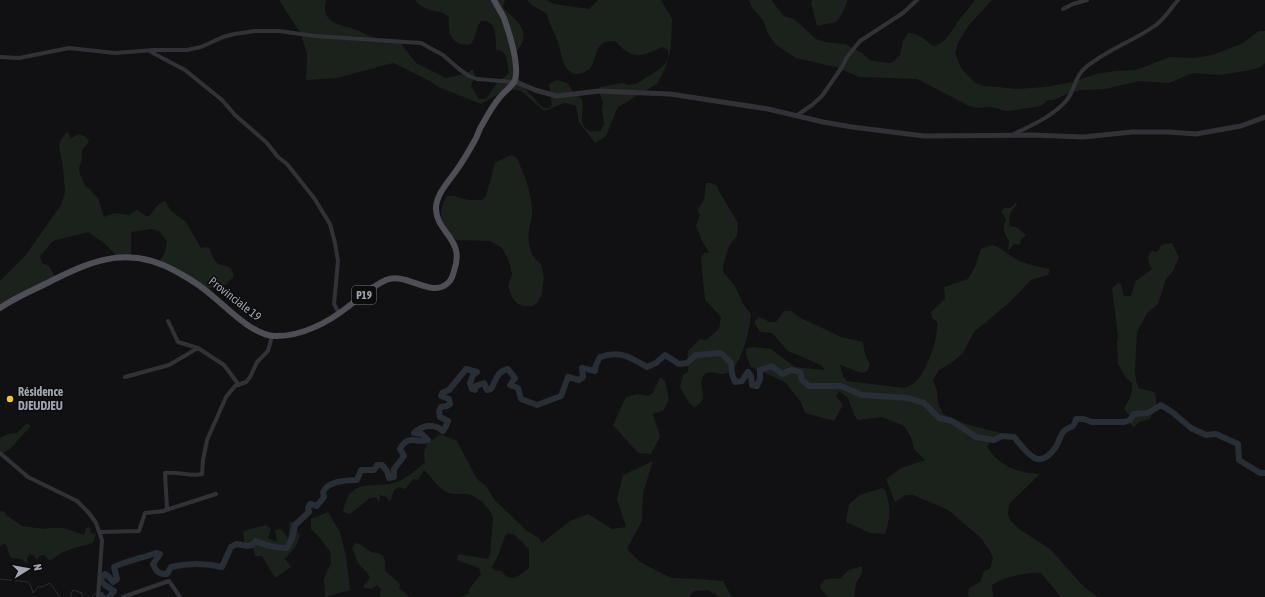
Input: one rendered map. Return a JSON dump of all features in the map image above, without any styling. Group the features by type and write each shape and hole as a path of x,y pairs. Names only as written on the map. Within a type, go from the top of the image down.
{"main road":[{"path":"494,0 506,25 512,48 516,72 514,82"},
{"name":"Provinciale 19","path":"0,308 12,300 85,266 108,259 131,256 151,260 168,266 209,292 226,308 256,331 272,336 288,335 313,328 339,313 375,287 391,278 401,279 431,288 441,287 450,281 456,266 456,250 455,244 438,218 436,209 439,197 463,162 475,141 480,127 494,105 514,82"}],"street":[{"path":"796,116 822,96 847,57 860,41 903,12 917,0"},
{"path":"1063,10 1072,4 1087,0"},
{"path":"1012,135 1035,124 1055,111 1066,102 1078,76 1084,69 1157,24 1178,0"},
{"path":"0,57 19,58 69,48 115,53 194,49 229,35 255,31 278,31 322,36 421,43 435,49 463,73 473,78 514,82 557,96 600,91 670,94 768,108 796,116 852,127 924,136 1044,135 1083,137 1132,132 1196,134 1241,126 1265,117"},
{"path":"150,51 185,70 222,100 235,115 266,142 278,157 287,164 314,198 330,224 335,243 338,261 334,304 339,313"},
{"path":"168,321 178,342 198,348 224,365 239,385"},
{"path":"166,510 165,474 175,472 194,476 202,474 207,440 226,396 232,389 246,382 257,362 268,351 272,336"},
{"path":"125,377 169,365 198,348"},
{"path":"0,453 28,477 77,501 90,513 100,532 102,548 98,597"},
{"path":"100,532 139,531 145,514 166,510 216,494"},
{"path":"123,597 169,582 180,597"}],"shaded area":[{"path":"279,0 326,0 326,14 333,22 357,30 369,36 399,41 416,63 446,78 467,73 473,69 475,75 471,86 479,99 486,99 497,83 509,73 506,56 502,51 496,50 493,26 486,21 481,21 471,44 459,44 452,38 450,33 449,17 445,14 424,7 415,0 505,0 503,6 504,9 520,25 524,34 521,45 515,53 514,58 515,71 521,83 543,108 549,108 552,105 549,84 557,80 567,83 574,93 582,100 583,124 588,130 593,131 601,130 604,124 602,110 603,103 599,91 600,87 622,83 629,85 636,84 657,71 665,64 668,57 668,50 663,47 643,55 638,55 626,51 615,41 608,41 600,46 590,69 574,74 566,67 564,63 558,42 546,13 533,6 527,0 547,0 554,4 589,9 598,0 661,0 672,19 671,46 666,66 657,84 618,107 606,136 595,143 579,122 576,106 565,103 544,111 521,91 514,90 510,87 481,104 441,88 393,63 337,78 306,80 307,54 301,34"},
{"path":"749,0 771,0 784,16 794,19 816,39 825,42 845,44 862,53 870,60 889,63 893,62 900,55 903,41 908,33 918,35 933,46 938,45 947,38 975,0 992,0 969,25 958,43 955,53 961,68 974,82 983,86 1016,89 1045,87 1073,82 1096,74 1136,70 1170,57 1195,58 1213,55 1243,43 1259,31 1265,31 1265,63 1261,67 1251,70 1219,75 1193,73 1169,83 1139,81 1105,89 1081,90 1053,100 1048,100 1041,106 1016,110 1006,111 991,107 976,108 967,105 917,79 859,77 836,67 796,58 776,45 767,32 763,20 752,8"},
{"path":"812,0 848,0 842,14 836,22 817,26 811,3"},
{"path":"66,133 69,133 70,139 78,134 89,140 82,150 82,159 79,168 80,174 85,185 98,198 104,217 114,213 129,215 137,210 146,216 149,216 158,205 165,201 171,211 186,222 201,248 207,247 210,249 217,263 230,268 234,276 226,285 204,289 160,262 165,252 167,241 159,231 151,229 131,232 131,255 117,256 104,243 88,232 53,241 40,256 42,263 49,266 56,279 0,306 0,281 25,256 61,205 65,192 63,167 59,147 60,141"},
{"path":"511,155 517,158 529,190 532,204 532,217 528,234 529,244 534,257 541,264 544,277 542,294 538,302 532,306 518,304 513,299 508,286 512,274 509,261 502,248 490,241 456,240 442,225 442,207 447,196 454,196 468,200 482,200 486,196 495,163"},
{"path":"706,183 712,183 717,186 738,223 737,236 729,246 723,265 723,272 735,286 743,304 751,314 749,329 740,358 730,371 724,374 709,372 704,375 701,383 703,396 702,400 700,404 694,407 689,403 680,387 683,375 688,372 688,351 700,339 706,340 719,329 721,317 705,300 701,258 704,253 709,252 703,243 696,226 700,215 697,210 704,200"},
{"path":"1016,203 1017,205 1010,215 1009,224 1010,226 1016,227 1025,234 1025,236 1021,239 1020,245 1014,244 1009,250 1009,241 1004,230 1006,219 1001,211 1004,208 1010,208"},
{"path":"1172,243 1179,257 1173,271 1166,279 1158,304 1147,313 1137,332 1135,370 1136,381 1139,388 1154,392 1156,399 1155,406 1150,419 1139,422 1134,427 1129,423 1129,415 1124,409 1131,394 1132,383 1126,378 1118,364 1118,336 1112,288 1118,283 1121,284 1124,296 1131,296 1136,281 1152,269 1148,260 1150,253 1152,251 1156,252 1159,250 1160,246 1164,244"},
{"path":"992,245 1000,248 1020,261 1050,269 1048,275 1031,280 1010,302 974,332 963,353 954,361 939,370 933,380 937,391 938,403 943,414 966,424 1001,433 991,440 987,447 998,460 1010,468 1040,474 1009,504 1008,514 1010,520 1019,529 1050,549 1084,587 1098,597 1061,597 1041,573 1035,573 1009,577 997,582 992,585 993,597 970,597 968,594 969,588 980,582 984,571 990,569 993,558 981,538 948,510 913,495 906,495 895,502 886,479 901,468 925,460 914,449 911,437 904,426 882,417 858,420 854,415 848,398 839,391 836,396 843,405 834,421 805,413 801,402 785,382 751,367 746,355 746,349 752,347 771,349 795,367 825,370 821,365 788,351 772,333 760,332 754,322 759,317 770,322 776,322 784,311 791,311 801,318 841,337 863,342 865,354 870,365 867,371 862,373 840,365 843,376 847,381 904,388 916,381 926,367 932,351 937,328 937,322 932,318 931,312 945,299 944,287 968,279 975,267 981,249"},
{"path":"660,377 665,381 669,399 664,410 653,414 660,437 651,454 638,453 613,425 626,397 637,394 648,396 653,393"},
{"path":"27,423 31,426 9,450 2,453 0,450 0,438 8,434 17,433"},
{"path":"440,434 457,441 477,479 487,487 493,498 526,530 539,538 542,543 570,521 588,514 612,529 626,527 617,499 623,475 653,461 643,493 642,521 627,549 640,562 671,578 723,581 732,597 719,597 708,590 695,591 689,597 460,597 468,594 470,588 481,574 479,568 457,560 458,554 488,559 490,554 492,514 483,503 475,497 467,494 452,494 446,492 438,486 424,470 418,480 413,479 405,489 399,487 394,490 390,502 386,497 380,495 379,502 376,497 370,498 350,514 343,512 346,500 357,488 397,482 408,476 425,463 424,452 426,446","holes":["508,533 515,535 529,549 529,568 513,578 507,577 501,571 494,570 492,567 498,556 505,536"]},
{"path":"882,488 886,491 889,508 889,517 885,534 870,533 846,522 849,504 860,495"},
{"path":"0,511 5,512 6,515 22,526 44,529 64,528 84,535 86,528 88,527 91,528 91,533 96,534 93,543 65,552 50,561 44,555 41,555 37,560 30,554 27,558 28,564 21,559 10,557 4,543 0,546"},
{"path":"328,512 340,532 346,556 350,590 325,597 324,579 331,563 330,551 311,529 311,519"},
{"path":"290,521 294,523 300,536 296,546 285,559 291,567 275,578 262,556 255,556 253,548 245,548 243,531 266,525 271,529 268,538 277,542 275,530 281,529 288,538"},
{"path":"356,543 383,556 385,561 385,571 400,584 399,588 410,597 380,597 381,589 377,585 371,589 364,588 363,586 370,578 358,563 352,548"},
{"path":"862,566 862,573 856,584 854,597 828,597 820,588 824,580 840,579 849,570"}],"waterway":[{"path":"109,597 114,591 101,581 105,574 113,582 117,579 114,567 156,553 160,554 153,564 154,567 158,572 167,574 171,567 190,564 203,564 222,567 231,547 237,544 247,546 252,545 256,541 278,548 287,548 292,538 295,525 309,512 308,508 310,504 317,506 324,497 323,492 329,485 343,481 357,480 361,470 374,470 377,465 382,465 387,471 389,478 394,477 394,469 404,456 400,449 403,444 410,440 428,440 422,434 414,433 417,430 432,426 443,431 448,421 440,417 439,411 441,407 450,404 449,399 441,396 442,393 449,390 466,369 477,372 473,375 470,383 472,389 475,390 476,386 484,383 487,390 491,389 497,376 504,370 508,369 515,378 510,385 518,388 521,399 537,405 561,396 568,377 579,380 583,377 582,368 595,371 600,357 607,355 619,354 647,367 656,363 665,355 679,364 687,363 696,355 721,353 731,363 732,374 735,382 742,381 748,372 751,376 752,385 757,386 760,379 760,370 772,366 782,374 791,370 800,372 802,380 809,386 841,386 862,395 908,398 924,403 939,418 952,421 976,437 994,440 1002,436 1014,437 1028,453 1038,459 1043,459 1049,455 1064,431 1073,426 1076,419 1084,419 1092,422 1124,422 1130,420 1134,414 1148,413 1161,405 1191,428 1206,435 1216,434 1238,444 1239,460 1260,473 1265,473"},
{"path":"0,579 28,582 33,593 39,586 42,587 50,583 60,597"},
{"path":"71,597 73,590 82,593 82,597"},
{"path":"92,597 96,593"}],"place":[{"name":"Résidence DJEUDJEU","path":"10,399"}]}
